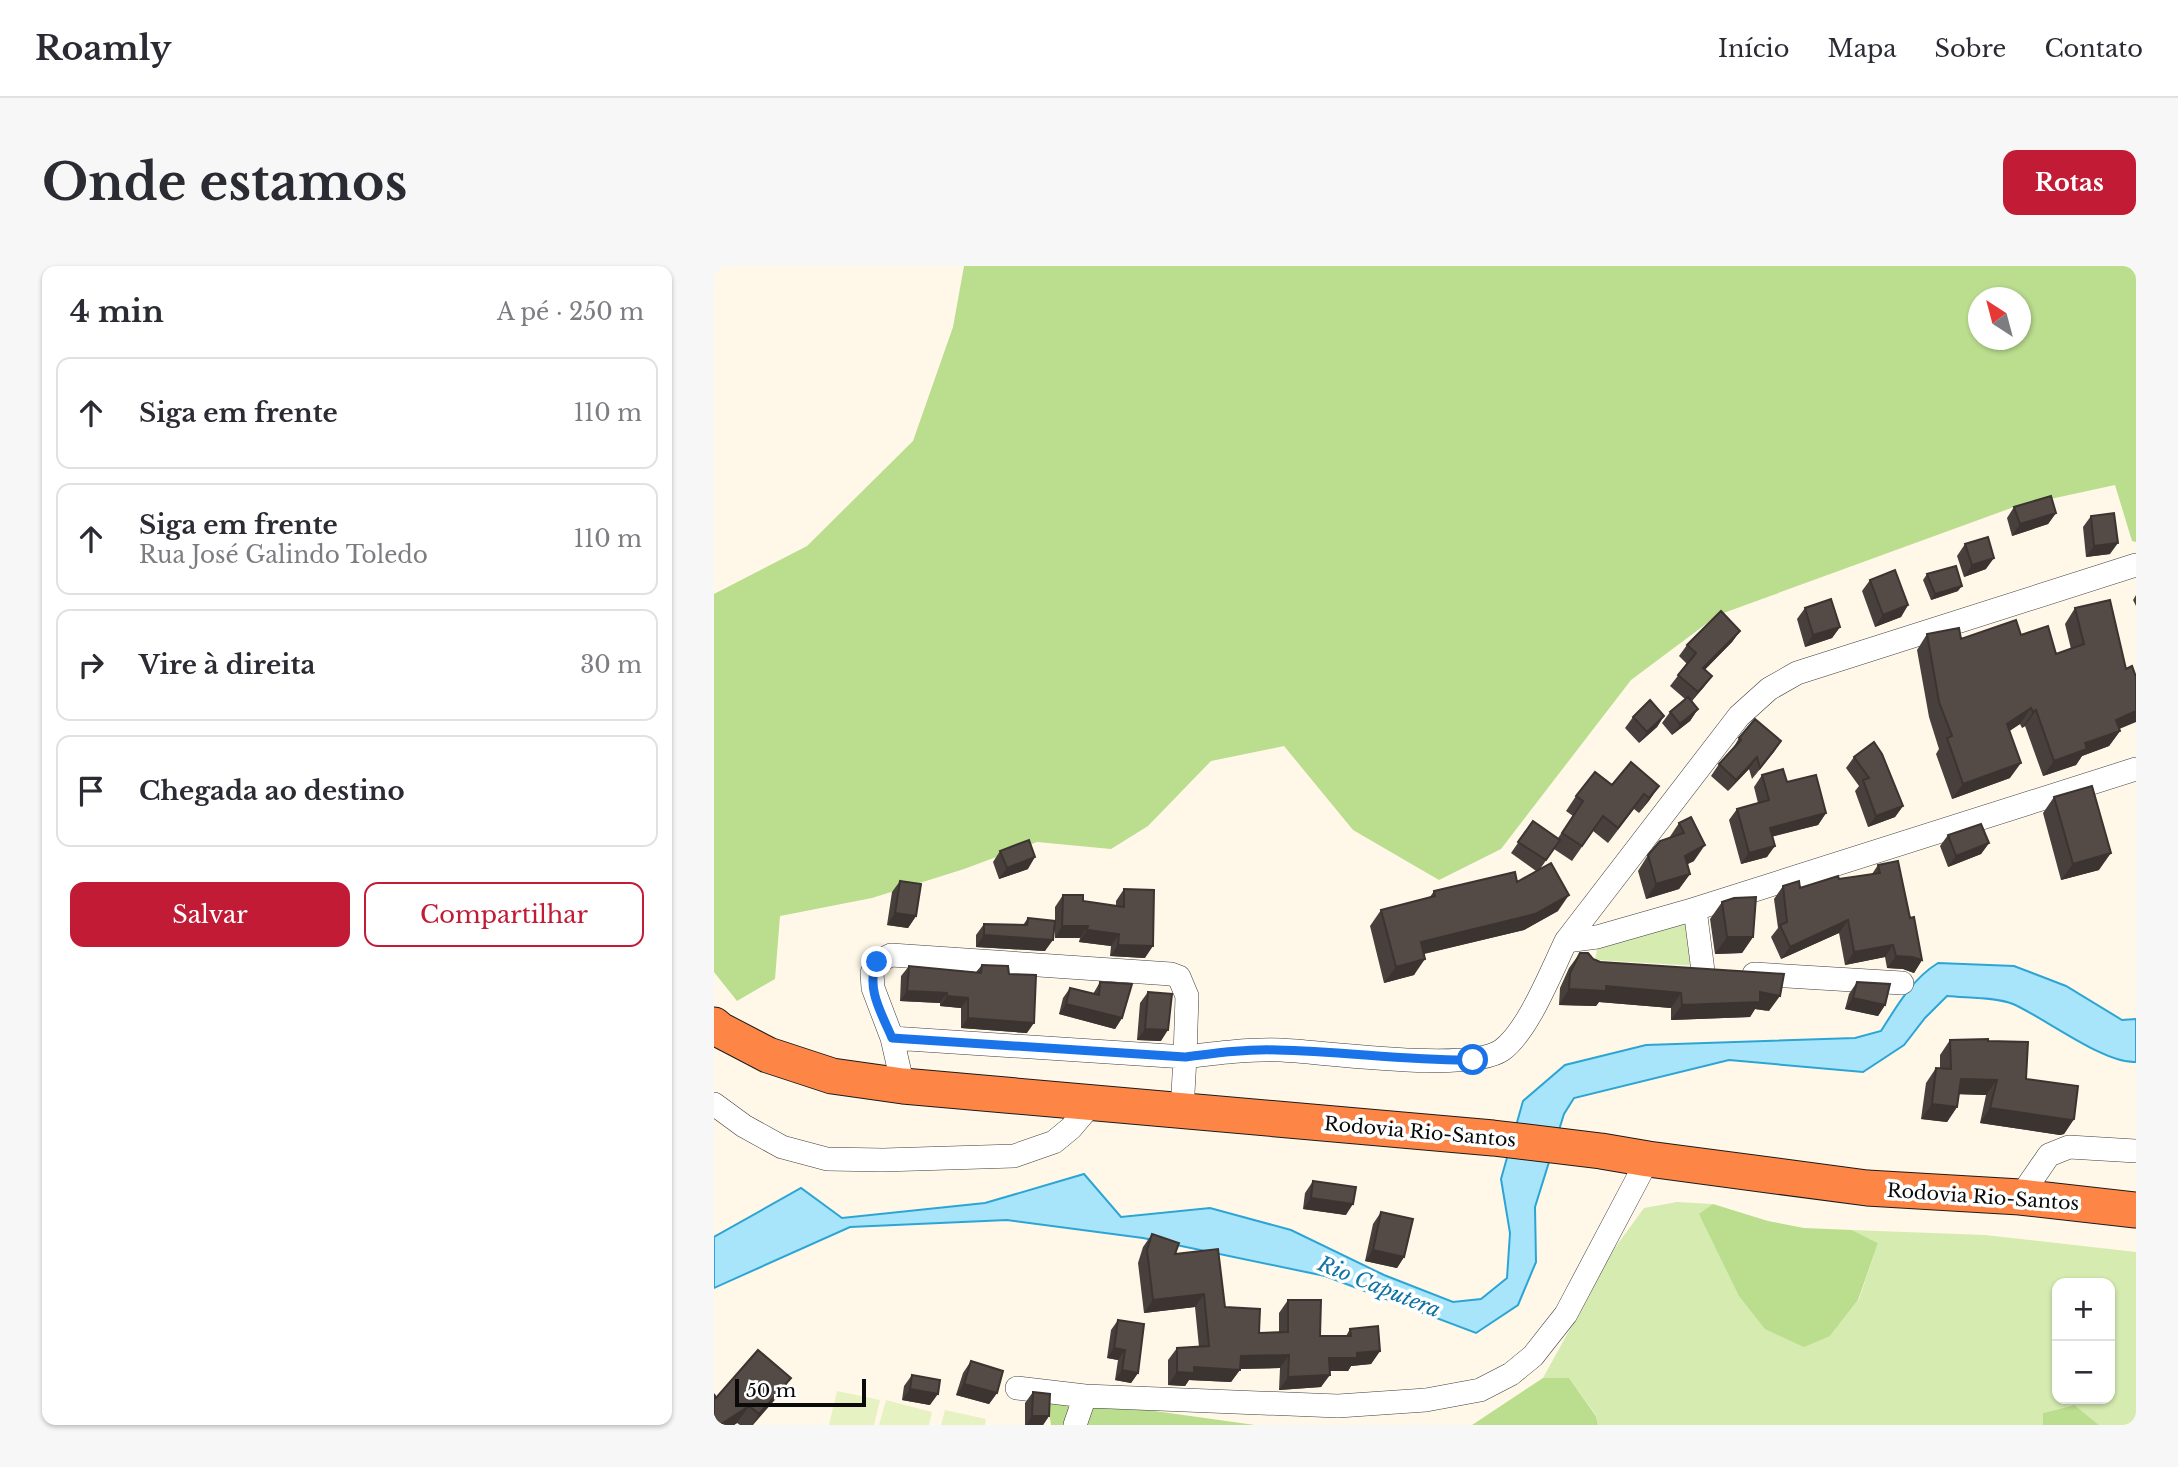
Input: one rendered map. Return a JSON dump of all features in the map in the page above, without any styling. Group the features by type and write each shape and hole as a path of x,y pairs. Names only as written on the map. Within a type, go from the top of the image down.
{"highway":[{"name":"Rodovia Rio-Santos","path":"714,1025 768,1055 832,1076 903,1086 1493,1138 1867,1188 2020,1197 2136,1210"}],"street":[{"path":"892,1038 1185,1057 1229,1051 1278,1050 1426,1061 1473,1060 1499,1053 1514,1041 1566,941 1740,716 1769,689 1797,673 2136,565"},
{"path":"1566,941 1597,936 1695,909 2136,769"},
{"path":"1695,909 1703,971"},
{"path":"1590,963 1597,936"},
{"path":"903,1086 892,1038 873,988 872,973 877,962 891,955 1171,974 1179,978 1187,996 1182,1111"},
{"path":"1678,969 1902,983"},
{"path":"714,1104 744,1126 782,1147 827,1159 883,1160 1014,1156 1054,1142 1071,1128 1093,1102"},
{"path":"2020,1197 2049,1155 2069,1147 2136,1151"},
{"path":"1017,1388 1085,1396 1338,1406 1426,1400 1480,1390 1511,1374 1533,1356 1566,1314 1648,1159"},
{"path":"1075,1425 1085,1396"}],"green space":[{"path":"964,266 2136,266 2136,542 2132,541 2115,485 2014,507 1718,615 1631,680 1501,849 1439,880 1353,830 1284,746 1211,761 1148,826 1111,849 1037,842 964,869 872,898 780,916 775,979 737,1001 714,972 714,594 807,546 913,441 953,327"},
{"path":"1692,915 1699,966 1595,960 1599,939"},
{"path":"1677,1202 1713,1204 1699,1215 1830,1336 1859,1299 1878,1243 1852,1230 1985,1235 2136,1252 2136,1425 2099,1425 2073,1405 2043,1413 2043,1425 1598,1425 1596,1415 1569,1378 1543,1378 1614,1249 1644,1208"},
{"path":"1713,1204 1768,1221 1804,1228 1852,1230 1878,1243 1858,1300 1830,1336 1804,1347 1765,1329 1739,1296 1699,1214"},
{"path":"1543,1378 1569,1378 1596,1416 1598,1425 1472,1425"},
{"path":"837,1391 880,1400 874,1425 829,1425"},
{"path":"1047,1396 1255,1425 1051,1425"},
{"path":"886,1400 932,1412 929,1425 879,1425"},
{"path":"2074,1405 2099,1425 2043,1425 2043,1413"},
{"path":"945,1410 986,1419 985,1425 941,1425"}],"water":[{"name":"Rio Caputera","path":"1938,963 2014,966 2066,986 2122,1020 2136,1019 2136,1062 2123,1061 2091,1048 2013,1004 1990,999 1947,996 1904,1045 1863,1072 1729,1060 1574,1098 1564,1114 1535,1207 1536,1262 1518,1305 1476,1333 1325,1276 1143,1238 1007,1220 850,1227 714,1288 714,1237 801,1188 842,1218 985,1203 1084,1174 1121,1217 1210,1208 1291,1230 1384,1275 1453,1302 1481,1299 1507,1278 1510,1233 1501,1179 1523,1101 1565,1065 1646,1045 1855,1038 1881,1031 1913,985"}],"building":[{"path":"2051,496 2056,513 2020,524 2014,507"},
{"path":"2114,513 2118,543 2094,546 2091,516"},
{"path":"1988,537 1994,558 1972,565 1965,544"},
{"path":"1956,566 1962,586 1935,594 1927,574"},
{"path":"1895,570 1908,605 1883,615 1870,580"},
{"path":"1831,599 1840,627 1813,635 1805,608"},
{"path":"2110,600 2126,669 2132,666 2136,677 2136,711 2116,720 2120,731 2085,743 2087,749 2054,761 2036,710 2033,712 2031,708 2007,724 2021,763 1963,784 1947,738 1952,736 1939,702 1927,634 1959,628 1961,639 2016,620 2021,635 2048,626 2056,654 2084,644 2075,608"},
{"path":"1721,611 1740,631 1703,668 1712,676 1698,692 1678,675 1696,653 1687,645"},
{"path":"1688,697 1698,709 1680,724 1670,712"},
{"path":"1650,700 1664,716 1647,732 1633,717"},
{"path":"1755,719 1781,741 1760,768 1757,757 1736,780 1719,764 1741,740 1739,738"},
{"path":"1874,742 1882,754 1903,806 1876,816 1863,780 1869,778 1854,757"},
{"path":"1631,762 1659,786 1649,798 1644,794 1618,828 1603,816 1582,846 1562,833 1583,801 1576,796 1595,772 1612,785"},
{"path":"1783,769 1787,782 1816,775 1826,813 1770,828 1775,846 1749,853 1737,809 1769,800 1762,775"},
{"path":"2092,786 2111,853 2073,864 2054,797"},
{"path":"1691,817 1705,845 1685,856 1690,874 1656,884 1648,855 1660,841 1684,833 1679,823"},
{"path":"1533,821 1560,840 1546,860 1518,842"},
{"path":"1981,824 1989,843 1956,856 1948,835"},
{"path":"1029,840 1035,857 1007,868 1000,851"},
{"path":"1898,861 1910,918 1914,917 1922,960 1896,956 1893,945 1854,952 1848,920 1790,947 1780,925 1787,922 1783,886 1799,881 1800,888 1838,876 1839,879 1880,873 1878,865"},
{"path":"1551,863 1569,895 1535,914 1421,942 1425,959 1396,967 1381,910 1435,896 1434,891 1515,872 1517,882"},
{"path":"900,881 921,884 916,916 895,913"},
{"path":"1124,889 1154,890 1153,946 1118,945 1119,934 1087,930 1088,926 1062,926 1063,895 1083,895 1083,901 1124,907"},
{"path":"1756,897 1753,937 1727,937 1722,902 1734,898"},
{"path":"1028,918 1055,921 1053,940 984,935 984,924 1027,925"},
{"path":"1580,953 1588,953 1600,962 1784,974 1780,996 1760,992 1760,1002 1682,1005 1681,993 1606,986 1606,991 1569,989 1570,973"},
{"path":"982,965 1008,966 1009,974 1036,975 1034,1023 968,1018 968,998 947,996 947,993 907,991 909,966 981,973"},
{"path":"1100,982 1132,984 1122,1018 1066,1004 1070,988 1099,995"},
{"path":"1857,982 1890,984 1885,1005 1853,998"},
{"path":"1148,992 1172,994 1168,1030 1145,1029"},
{"path":"1950,1040 2028,1042 2026,1079 2078,1086 2074,1119 1990,1108 1997,1080 1961,1079 1957,1107 1932,1104 1936,1068 1951,1069"},
{"path":"1313,1181 1356,1187 1353,1204 1311,1198"},
{"path":"1381,1212 1413,1219 1404,1257 1373,1250"},
{"path":"1152,1234 1179,1243 1175,1254 1218,1249 1225,1307 1260,1309 1259,1333 1288,1332 1288,1300 1321,1300 1320,1336 1351,1336 1350,1329 1378,1326 1380,1351 1357,1353 1357,1358 1329,1358 1330,1375 1288,1377 1289,1355 1241,1356 1240,1370 1194,1367 1194,1373 1177,1372 1177,1348 1209,1346 1204,1294 1153,1300 1147,1250"},
{"path":"1118,1320 1144,1324 1138,1373 1122,1370 1125,1350 1114,1348"},
{"path":"758,1350 791,1378 759,1414 749,1406 720,1425 714,1425 714,1394 716,1398"},
{"path":"971,1361 1003,1371 997,1393 964,1384"},
{"path":"912,1375 940,1380 938,1394 910,1389"},
{"path":"1033,1392 1050,1394 1049,1416 1032,1416"}],"route":[{"path":"877,962 872,973 873,988 892,1038 1185,1057 1229,1051 1278,1050 1426,1061 1473,1060"}]}
